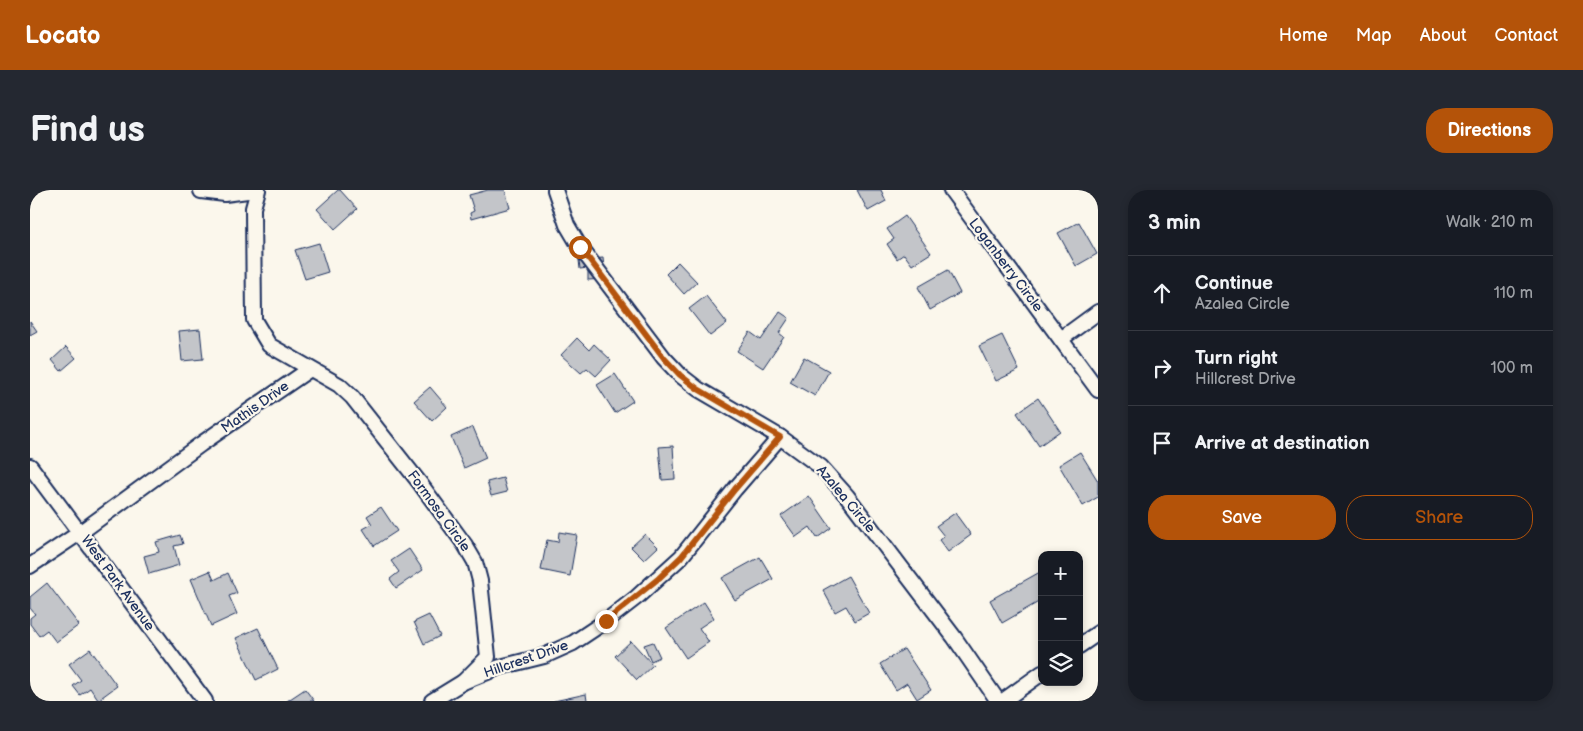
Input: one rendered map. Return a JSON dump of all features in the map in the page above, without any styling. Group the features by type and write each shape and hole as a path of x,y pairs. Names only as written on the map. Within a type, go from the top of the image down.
{"street":[{"path":"201,190 225,194 256,190 253,208 254,320 269,346 310,369"},
{"name":"Azalea Circle","path":"555,190 567,225 580,247 669,364 698,389 780,437 821,467 847,496 954,637 998,701"},
{"name":"Loganberry Circle","path":"951,190 1098,390"},
{"path":"1061,340 1098,312"},
{"name":"Mathis Drive","path":"30,566 81,532 201,444 310,369"},
{"name":"Formosa Circle","path":"310,369 340,385 352,398 419,482 465,544 475,562 480,581 488,657 462,682"},
{"name":"Hillcrest Drive","path":"432,701 462,682 500,666 544,656 574,643 606,621 681,557 735,489 780,437"},
{"name":"West Park Avenue","path":"30,466 205,701"},
{"path":"1083,643 1098,633"},
{"path":"1004,701 1038,677"}],"building":[{"path":"338,190 357,209 335,229 317,209"},
{"path":"488,190 505,190 510,208 471,219 470,213 474,211 469,195"},
{"path":"857,190 881,190 886,201 868,211"},
{"path":"905,216 931,253 912,265 904,254 897,259 887,244 894,239 887,229"},
{"path":"1079,222 1097,254 1076,266 1058,233"},
{"path":"319,243 328,272 305,279 295,250"},
{"path":"603,258 605,279 588,280 588,268 580,269 579,260"},
{"path":"678,262 697,282 684,294 666,274"},
{"path":"948,270 960,293 930,310 918,287"},
{"path":"706,296 727,323 710,336 689,309"},
{"path":"780,312 789,318 779,333 784,337 763,368 737,351 750,332 761,340"},
{"path":"30,321 37,331 30,335"},
{"path":"200,329 203,359 182,361 179,331"},
{"path":"1002,335 1019,370 996,381 979,346"},
{"path":"577,338 589,350 594,344 611,360 596,376 587,368 581,373 561,355"},
{"path":"66,347 76,358 61,371 52,360"},
{"path":"804,357 829,371 815,396 790,382"},
{"path":"615,374 633,401 615,413 597,385"},
{"path":"430,387 447,407 432,421 414,401"},
{"path":"1038,398 1060,431 1039,446 1017,413"},
{"path":"473,427 486,458 464,468 451,437"},
{"path":"673,446 675,479 662,480 659,447"},
{"path":"1080,452 1098,481 1098,497 1083,506 1059,465"},
{"path":"503,478 507,492 491,496 487,482"},
{"path":"809,496 831,528 817,538 810,527 796,537 781,516"},
{"path":"381,507 397,531 374,546 363,529 372,524 367,516"},
{"path":"955,513 971,535 948,552 939,540 944,536 936,526"},
{"path":"559,532 577,535 570,576 541,570 547,540 558,542"},
{"path":"645,534 658,547 644,560 631,547"},
{"path":"180,535 183,544 174,546 179,565 149,574 144,556 159,552 156,542"},
{"path":"409,549 423,570 396,588 390,579 399,572 391,561"},
{"path":"760,557 773,579 735,600 722,578"},
{"path":"210,571 214,580 228,573 237,593 229,596 237,614 211,626 191,579"},
{"path":"1038,573 1038,602 1002,623 990,600"},
{"path":"848,576 869,613 855,621 846,606 835,612 823,590"},
{"path":"47,583 79,625 56,642 47,630 39,636 30,624 30,618 35,614 30,608 30,597"},
{"path":"704,602 714,618 699,628 709,642 686,658 666,628"},
{"path":"429,615 440,636 424,644 414,622"},
{"path":"258,628 278,669 256,680 236,638"},
{"path":"631,641 653,665 637,680 615,656"},
{"path":"653,642 660,657 651,661 644,645"},
{"path":"90,649 117,686 98,700 90,688 80,695 73,686 81,680 69,664"},
{"path":"904,649 931,690 917,699 907,683 896,690 880,664"},
{"path":"305,689 314,701 287,701"},
{"path":"586,694 587,701 554,701"}],"route":[{"path":"580,247 664,358 680,375 698,389 780,437 735,489 681,557 637,597 606,621"}]}
